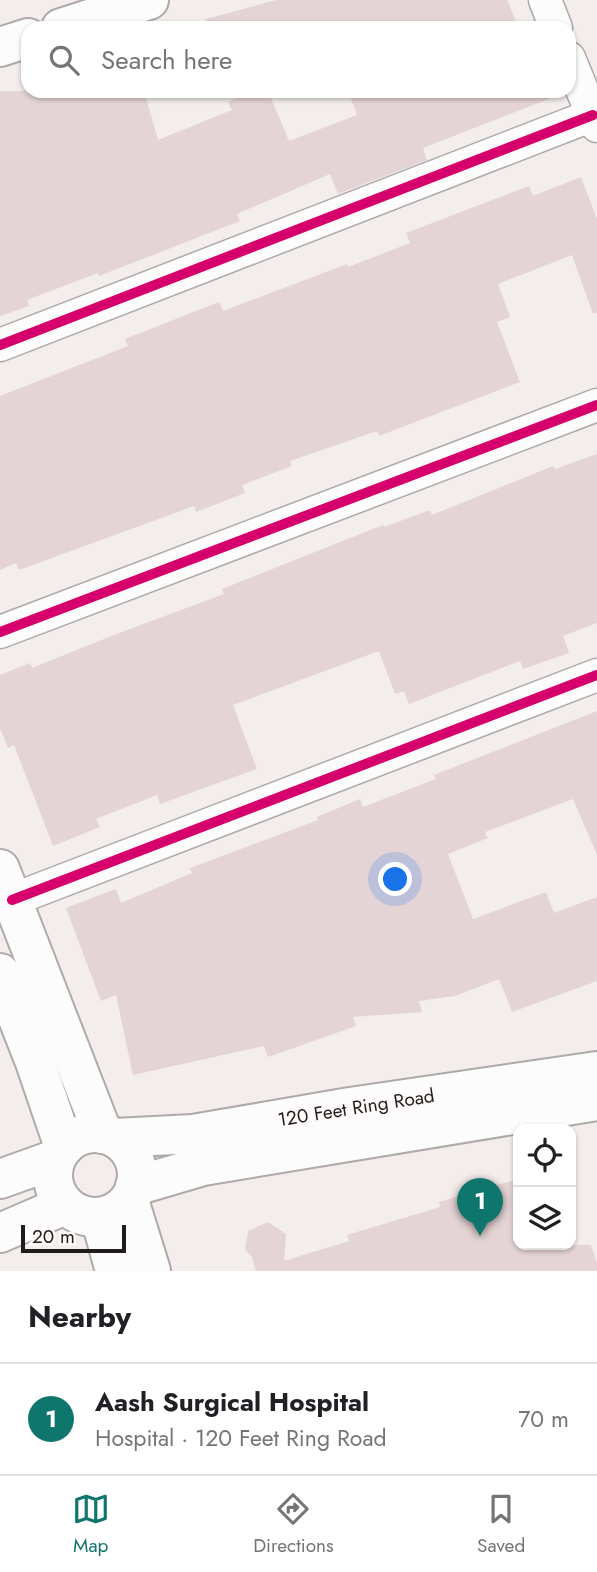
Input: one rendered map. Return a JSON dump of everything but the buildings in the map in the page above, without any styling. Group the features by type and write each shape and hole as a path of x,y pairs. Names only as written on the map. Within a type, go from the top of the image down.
{"main road":[{"path":"83,21 149,0"},
{"path":"0,47 21,40"},
{"path":"6,884 109,1136"},
{"path":"0,973 35,1062 60,1153"},
{"name":"120 Feet Ring Road","path":"109,1136 193,1134 349,1107 597,1071"},
{"name":"120 Feet Ring Road","path":"0,1233 107,1202 203,1166 597,1101"},
{"path":"107,1202 137,1173 134,1159 126,1147 109,1136 92,1133 72,1140 60,1153 53,1171 58,1195 107,1202 151,1271"},
{"path":"0,1180 60,1153"},
{"path":"107,1202 115,1271"}],"street":[{"path":"545,0 553,21"},
{"path":"0,345 595,120 576,75"},
{"path":"0,632 597,405"},
{"path":"6,884 597,675"}],"cycle path":[{"path":"0,345 593,115"},
{"path":"0,632 597,405"},
{"path":"12,900 597,675"}],"place":[{"name":"Aash Surgical Hospital","path":"480,1236"}]}
